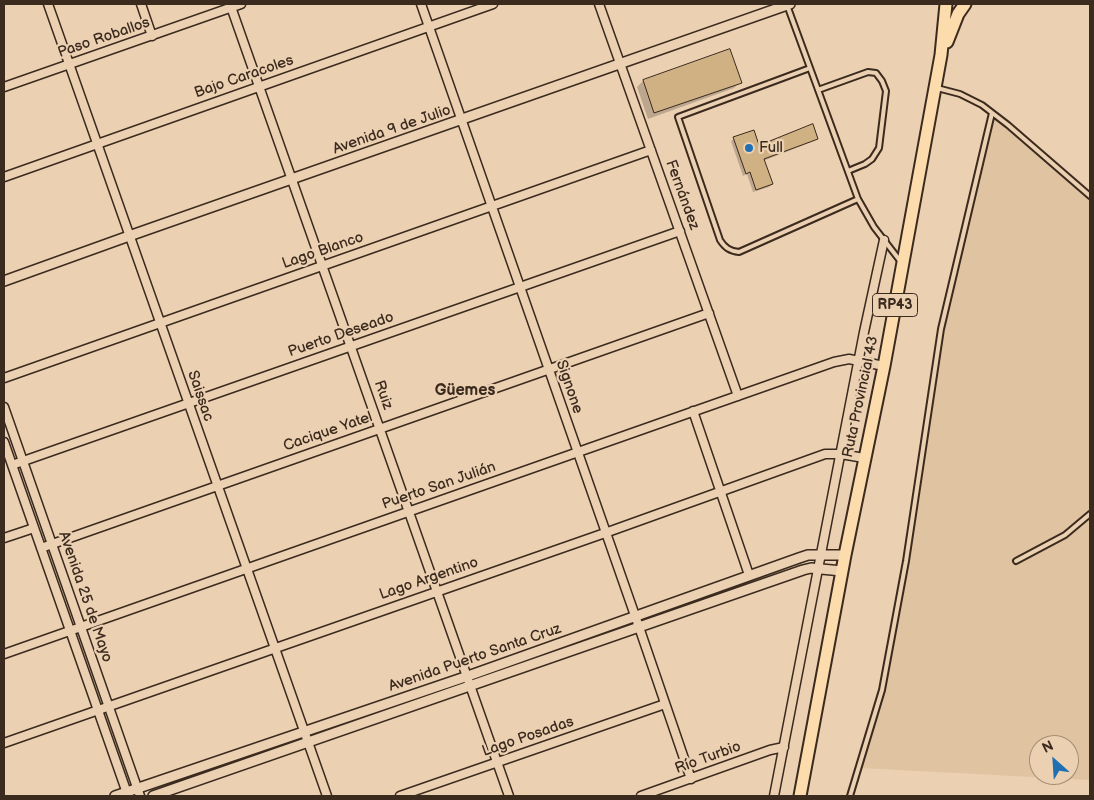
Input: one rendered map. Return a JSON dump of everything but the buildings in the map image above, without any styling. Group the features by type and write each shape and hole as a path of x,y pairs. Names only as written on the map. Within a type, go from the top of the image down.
{"main road":[{"name":"Ruta Provincial 43","path":"800,796 845,555 884,366 941,55 946,4"},
{"name":"RP43","path":"941,55 958,14 965,4"}],"street":[{"name":"Saissac","path":"48,4 327,796"},
{"path":"141,4 152,36"},
{"name":"Paso Roballos","path":"4,87 152,36 230,6 241,4"},
{"name":"Signone","path":"421,4 605,533 640,627 691,779"},
{"name":"Bajo Caracoles","path":"4,177 493,4"},
{"name":"Fernández","path":"600,4 738,396"},
{"name":"Avenida 9 de Julio","path":"4,281 789,4"},
{"name":"Ruiz","path":"230,6 352,346 509,796"},
{"name":"Lago Blanco","path":"4,378 651,150"},
{"name":"Puerto Deseado","path":"12,465 680,232"},
{"path":"774,796 884,240"},
{"name":"Cacique Yatel","path":"41,548 709,313"},
{"name":"Puerto San Julián","path":"4,654 834,362 849,359 884,366"},
{"name":"Avenida 25 de Mayo","path":"4,407 139,792"},
{"path":"694,411 749,575"},
{"name":"Avenida 25 de Mayo","path":"4,442 128,794"},
{"name":"Lago Argentino","path":"4,744 825,454 841,454 864,458"},
{"path":"4,538 34,528"},
{"name":"Avenida Puerto Santa Cruz","path":"115,796 139,792 799,558 821,555 845,555"},
{"name":"Avenida Puerto Santa Cruz","path":"153,796 802,570 811,568 842,571"},
{"name":"Lago Posadas","path":"400,796 665,704"},
{"name":"Río Turbio","path":"642,796 770,750 784,747"}],"lane":[{"path":"789,4 810,68 858,198 874,227 902,264"},
{"path":"810,68 678,117 720,240 723,246 731,251 740,252 858,198"},
{"path":"818,90 868,72 876,73 882,80 886,91 878,148 872,158 865,164 848,171"},
{"path":"934,87 960,94 982,105 1090,196"},
{"path":"850,796 882,690 906,562 941,329 992,114"},
{"path":"1016,561 1065,535 1090,514"}],"shaded area":[{"path":"992,113 1090,196 1090,780 1079,779 1079,735 1029,735 1029,777 860,768 882,690 906,561 941,329"}],"place":[{"name":"Full","path":"749,148"}],"district":[{"name":"Güemes","path":"465,391"}]}
